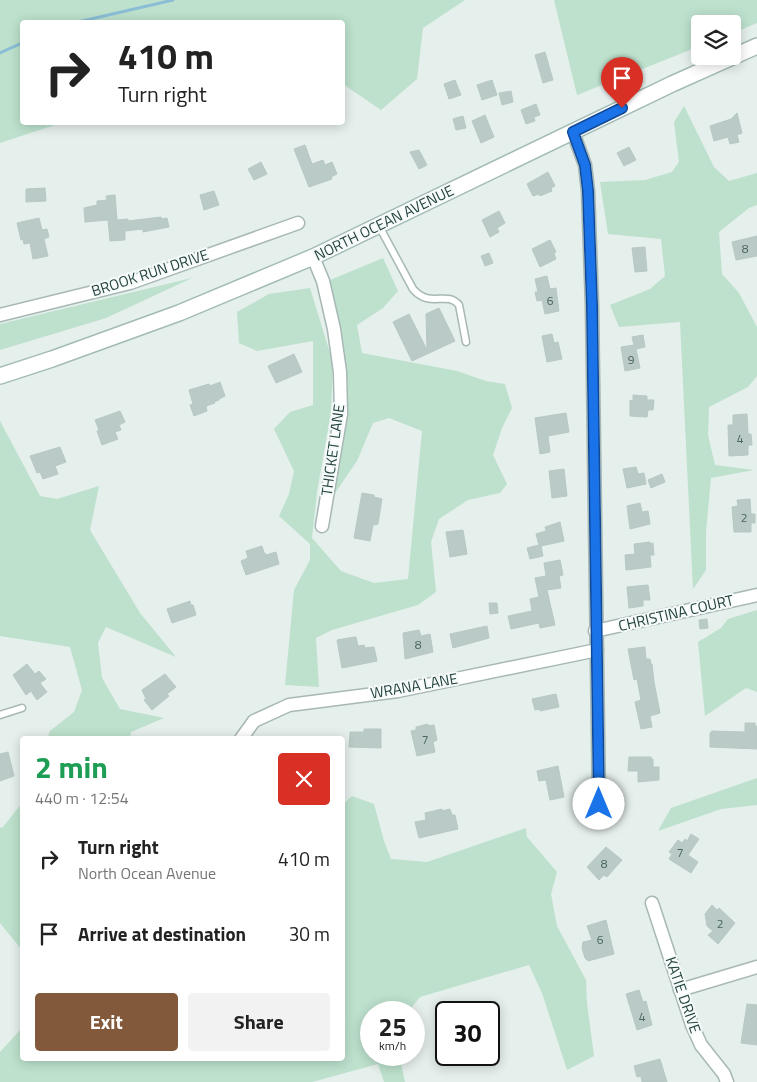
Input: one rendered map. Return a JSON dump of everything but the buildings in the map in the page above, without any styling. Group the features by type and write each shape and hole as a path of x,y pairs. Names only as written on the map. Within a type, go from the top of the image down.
{"main road":[{"name":"NORTH OCEAN AVENUE","path":"0,376 170,316 312,257 757,46"}],"street":[{"path":"573,132 585,165 588,191 592,306 599,804"},
{"name":"BROOK RUN DRIVE","path":"0,315 130,282 298,223"},
{"name":"THICKET LANE","path":"312,257 323,281 334,329 340,372 341,414 322,526"},
{"name":"CHRISTINA COURT","path":"596,631 757,594"},
{"name":"WRANA LANE","path":"242,736 254,721 289,705 398,691 598,650"},
{"name":"KATIE DRIVE","path":"652,903 692,1026 702,1045 724,1074 727,1082"},
{"path":"680,990 757,967"}],"lane":[{"path":"379,226 418,295 424,299 451,299 455,300 459,305 466,342"},
{"path":"0,715 22,708"}],"green space":[{"path":"0,0 465,0 423,28 417,79 381,110 345,85 345,20 20,20 20,125 55,125 0,143"},
{"path":"554,0 757,0 757,23 741,30 741,15 691,15 691,50 577,95"},
{"path":"684,106 714,167 729,181 757,173 757,205 749,208 719,232 722,274 739,293 757,327 757,376 748,387 709,407 708,435 715,465 754,470 711,478 706,532 706,570 693,589 680,322 619,327 610,305 650,289 665,276 661,239 608,234 600,182 645,180 672,172 679,162 674,122"},
{"path":"383,258 398,291 383,308 357,325 362,353 457,371 486,381 505,384 512,408 502,428 493,455 507,484 500,493 468,500 439,519 431,542 436,592 418,605 332,630 316,638 319,687 285,685 294,590 310,560 310,544 279,516 289,494 294,471 274,429 290,412 313,405 313,341 257,351 239,343 237,312 269,294 310,288 333,363 331,412 317,492 312,538 341,571 374,583 408,579 422,431 389,418 373,423 357,461 333,496 348,385 330,280"},
{"path":"192,278 106,318 0,350 0,324"},
{"path":"0,421 40,496 57,499 99,486 90,530 140,613 176,657 106,627 98,643 102,678 120,709 164,718 131,732 130,736 48,736 50,731 74,712 82,690 70,647 0,636"},
{"path":"757,610 757,692 746,688 705,716 698,642 721,628 728,619"},
{"path":"757,778 757,805 721,809 658,831 671,808"},
{"path":"352,796 374,804 391,859 427,862 526,828 527,837 557,872 551,894 557,926 586,980 594,1056 567,1070 542,993 529,965 420,997 417,1001 360,1001 360,1066 371,1066 312,1082 0,1082 0,1052 20,1030 20,1061 345,1061 345,802"},
{"path":"20,806 20,948 0,923 0,828 3,827"},
{"path":"379,1066 401,1066 405,1082 384,1082"}],"waterway":[{"path":"87,20 173,0"},
{"path":"0,53 20,44"}],"route":[{"path":"599,804 592,306 588,191 585,165 573,132 622,108"}]}
